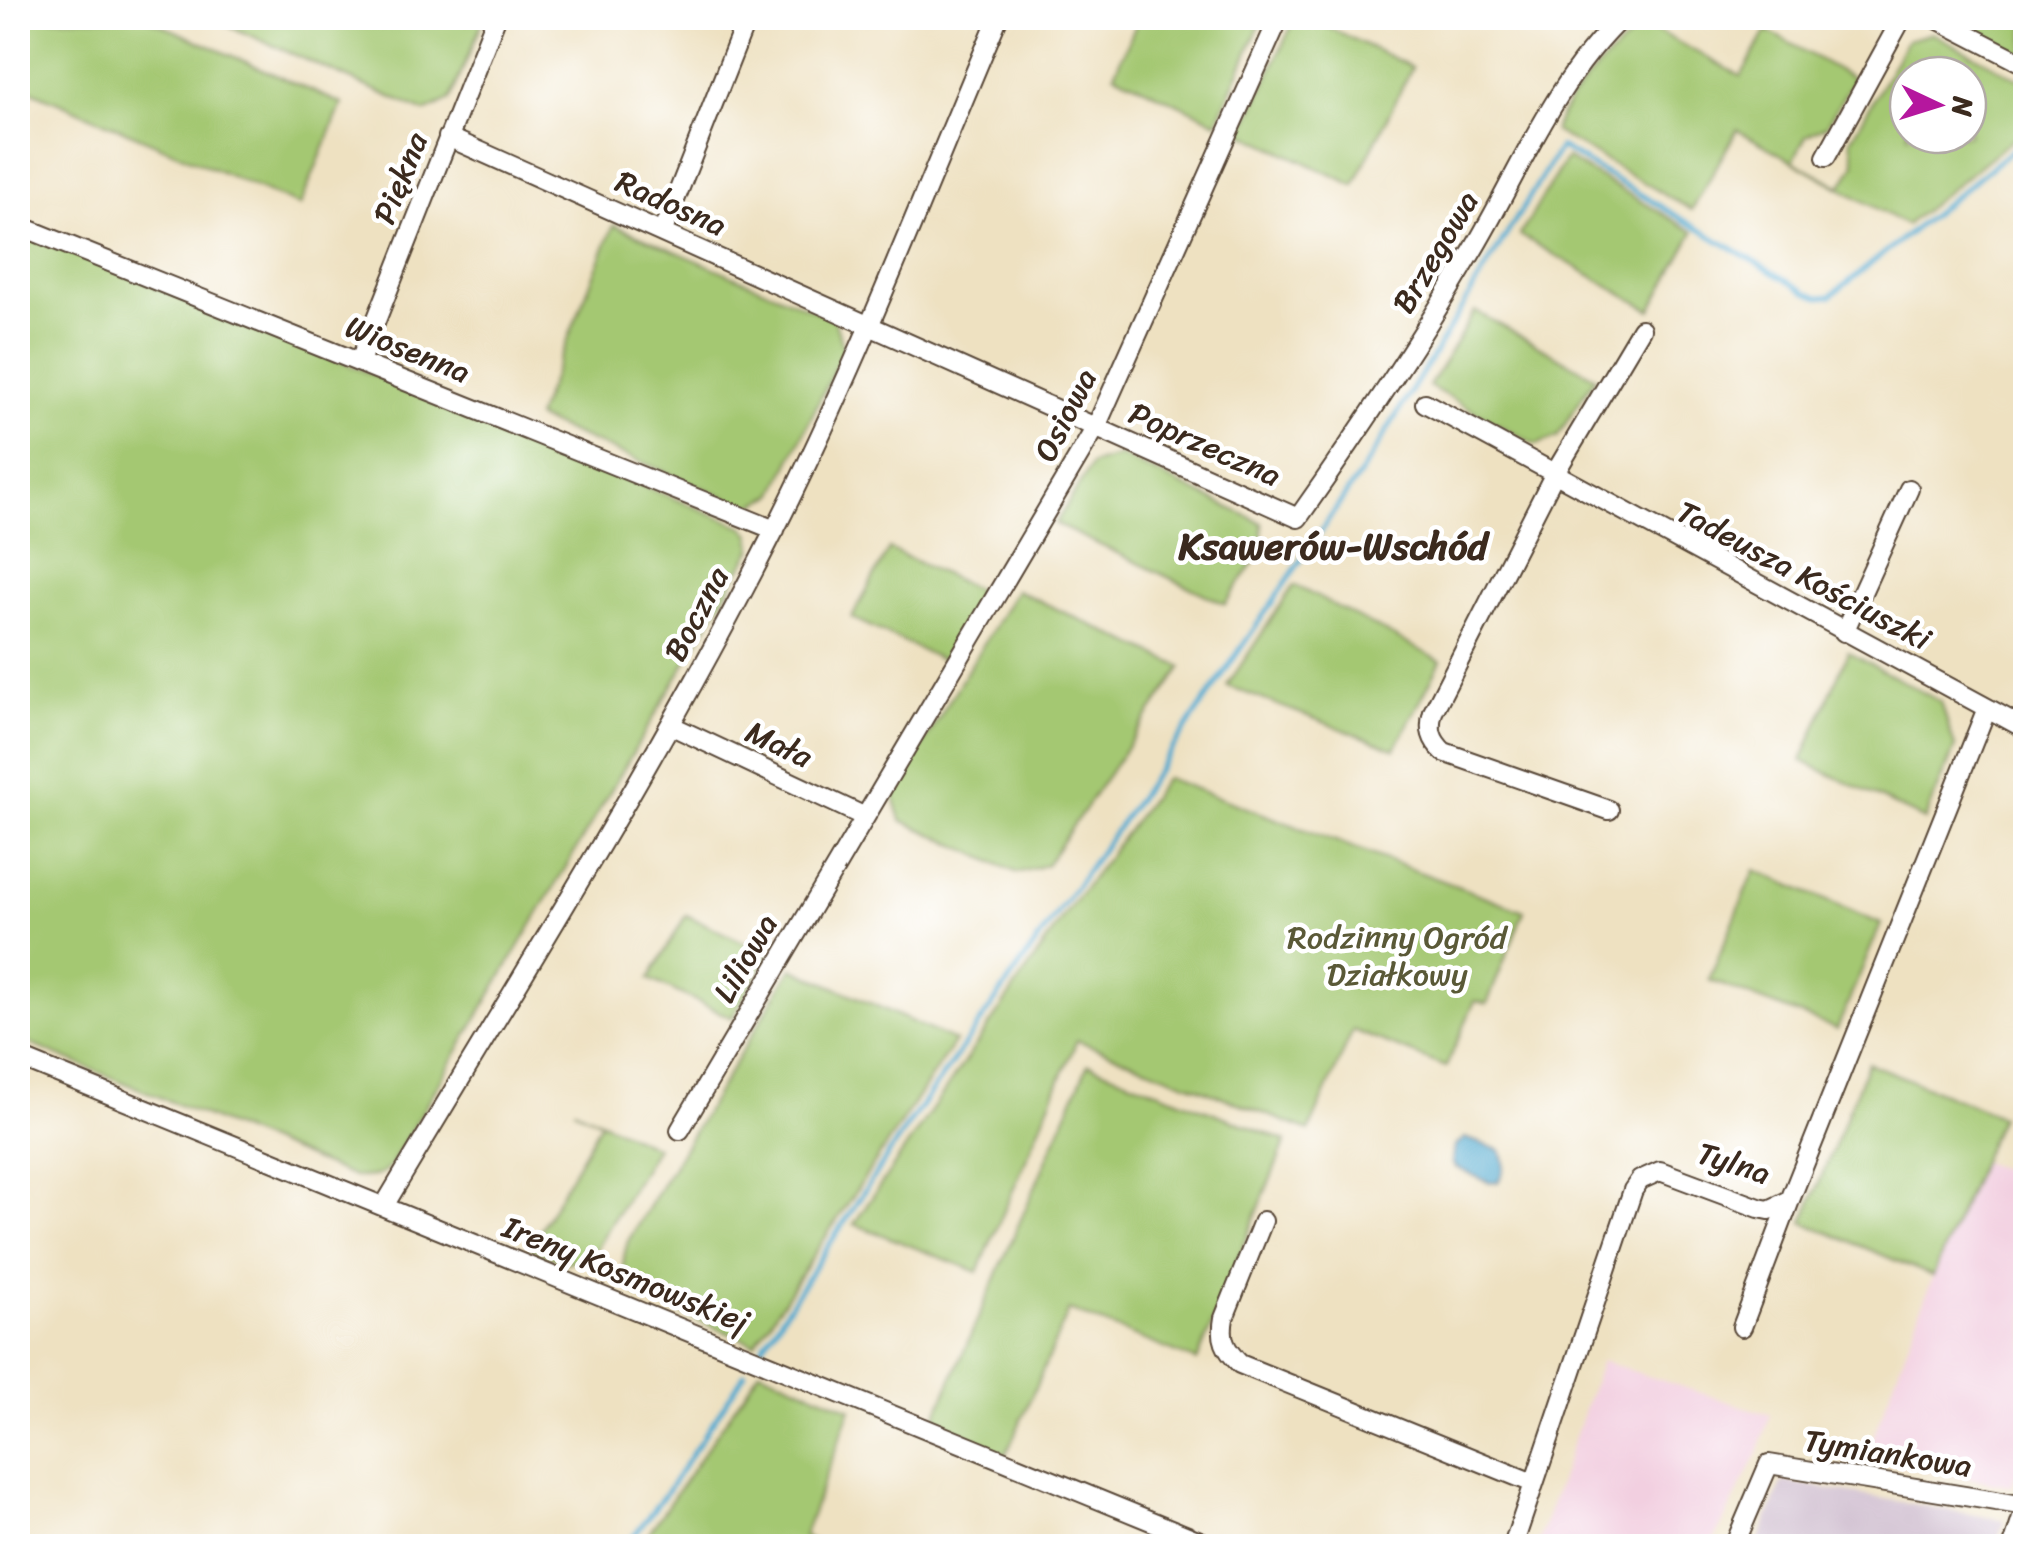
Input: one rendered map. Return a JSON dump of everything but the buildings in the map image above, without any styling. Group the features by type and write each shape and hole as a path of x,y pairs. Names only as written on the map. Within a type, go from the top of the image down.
{"street":[{"name":"Piękna","path":"360,361 496,18"},
{"path":"662,233 747,18"},
{"name":"Boczna","path":"384,1206 670,725 775,530 870,323 998,18"},
{"name":"Osiowa","path":"863,816 1096,427 1279,18"},
{"name":"Brzegowa","path":"1298,518 1469,257 1560,90 1589,51 1621,18"},
{"path":"1826,157 1902,18"},
{"path":"1935,18 2026,64"},
{"name":"Radosna","path":"448,136 870,323"},
{"name":"Wiosenna","path":"18,225 775,530"},
{"name":"Poprzeczna","path":"870,323 1298,518"},
{"path":"1609,810 1444,752 1430,734 1433,712 1555,473 1641,328"},
{"name":"Tadeusza Kościuszki","path":"1425,403 2026,729"},
{"path":"1844,632 1910,489"},
{"name":"Tylna","path":"1513,1546 1633,1190 1650,1173 1667,1172 1769,1210 1790,1200 1987,708"},
{"name":"Mała","path":"670,725 863,816"},
{"name":"Liliowa","path":"680,1130 863,816"},
{"name":"Ireny Kosmowskiej","path":"18,1057 1212,1546"},
{"path":"1742,1327 1790,1200"},
{"path":"1263,1221 1221,1334 1227,1351 1240,1364 1533,1483"},
{"name":"Tymiankowa","path":"1734,1546 1769,1464 2026,1506 2013,1546"}],"shaded area":[{"path":"1982,1162 2025,1177 2026,1445 2012,1486 1865,1459 1933,1276"},
{"path":"1601,1361 1770,1415 1758,1453 1711,1546 1537,1546"},
{"path":"1783,1481 2004,1520 1996,1546 1756,1546"}],"green space":[{"path":"18,18 146,18 342,104 300,206 18,85"},
{"path":"211,18 484,18 450,100 425,112"},
{"path":"1139,18 1263,18 1217,122 1114,74"},
{"path":"1295,18 1309,18 1412,67 1354,185 1242,133"},
{"path":"1774,18 1768,31 1854,79 1826,126 1806,136 1793,161 1841,187 1855,164 1851,140 1888,74 1888,155 1988,155 1988,63 2025,82 2025,129 1906,225 1737,130 1692,210 1554,131 1580,87 1644,24 1741,76"},
{"path":"1950,18 2025,18 2025,56"},
{"path":"1932,33 1974,55 1899,55 1907,40"},
{"path":"1566,158 1694,232 1651,310 1520,235"},
{"path":"614,225 834,319 844,349 774,495 749,507 536,418"},
{"path":"18,229 744,527 751,534 753,548 391,1165 379,1175 354,1177 18,1039"},
{"path":"1475,311 1595,377 1557,437 1536,445 1429,386"},
{"path":"1120,456 1262,523 1262,550 1225,604 1055,524 1092,464"},
{"path":"889,549 982,592 942,660 852,618"},
{"path":"1294,585 1441,661 1395,749 1227,686"},
{"path":"1016,590 1182,667 1046,865 1017,873 901,820 893,794"},
{"path":"1848,652 1941,702 1955,747 1925,820 1802,761"},
{"name":"Rodzinny Ogród Działkowy","path":"1166,778 1524,911 1487,1004 1475,1001 1446,1067 1353,1030 1309,1131 1077,1040 978,1272 854,1224 1066,913"},
{"path":"1755,870 1881,924 1837,1029 1709,980"},
{"path":"686,915 769,954 732,1018 649,979"},
{"path":"792,968 955,1041 755,1344 637,1296 627,1283 623,1263 628,1241"},
{"path":"1868,1063 2000,1116 1933,1276 1803,1222"},
{"path":"1088,1064 1286,1141 1197,1361 1069,1310 1006,1455 932,1425"},
{"path":"574,1109 656,1147 594,1253 566,1263 530,1248 601,1122"},
{"path":"760,1370 851,1409 803,1537 827,1546 640,1546"}],"water":[{"path":"1465,1138 1500,1150 1504,1166 1498,1182 1490,1183 1455,1167 1455,1146"}],"waterway":[{"path":"762,1347 906,1128 1368,462 1560,147 1819,297 1831,296 2026,139"},
{"path":"626,1546 745,1373"}],"district":[{"name":"Ksawerów-Wschód","path":"1333,546"}]}
